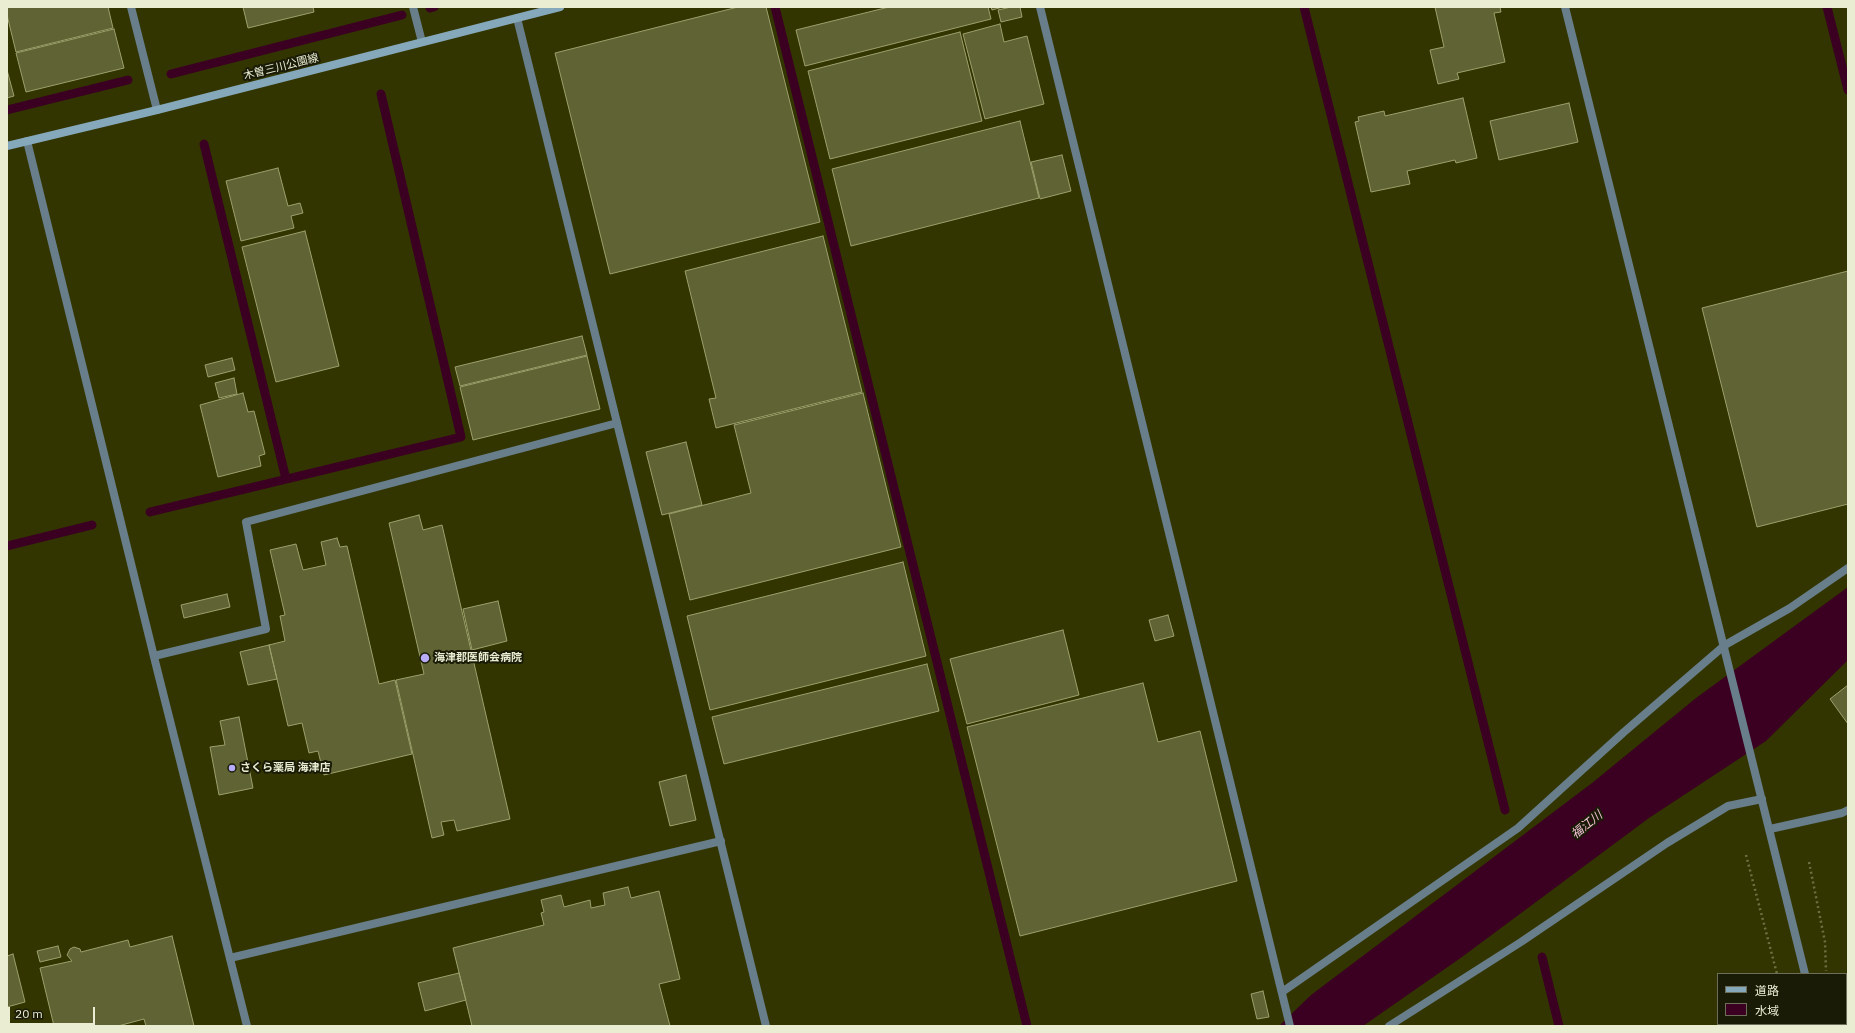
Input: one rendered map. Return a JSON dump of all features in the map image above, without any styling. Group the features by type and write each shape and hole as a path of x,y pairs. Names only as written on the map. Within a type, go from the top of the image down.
{"main road":[{"name":"木曽三川公園線","path":"7,146 157,110 560,7"}],"street":[{"path":"131,7 157,110"},
{"path":"413,7 422,42"},
{"path":"1040,7 1290,1026"},
{"path":"1565,7 1725,645 1752,762 1770,829 1805,973"},
{"path":"517,18 766,1026"},
{"path":"27,141 247,1026"},
{"path":"154,656 266,629 246,522 617,423"},
{"path":"1282,992 1518,828 1624,732 1725,645 1790,608 1848,568"},
{"path":"1389,1026 1521,942 1667,843 1728,806 1762,799"},
{"path":"1770,829 1842,813 1848,810"},
{"path":"230,958 720,841"}],"path":[{"path":"1746,856 1777,973"},
{"path":"1809,862 1825,942 1826,973"}],"water":[{"name":"福江川","path":"1848,587 1848,660 1766,741 1649,818 1462,957 1363,1026 1279,1026 1311,995 1592,783 1696,698"}],"building":[{"path":"7,7 108,7 113,28 16,52 7,15"},
{"path":"243,7 313,7 314,12 248,28"},
{"path":"738,7 766,7 820,222 610,274 555,53"},
{"path":"889,7 988,7 991,19 805,66 796,30"},
{"path":"991,7 1003,7 992,10"},
{"path":"1011,7 1020,7 1022,17 1001,22 998,10"},
{"path":"1435,7 1500,7 1501,12 1494,13 1505,62 1457,73 1459,79 1438,84 1430,50 1444,47"},
{"path":"1000,24 1004,42 1027,36 1044,104 985,119 963,34"},
{"path":"114,29 124,68 26,92 16,53"},
{"path":"960,32 982,121 830,159 808,71"},
{"path":"7,70 14,96 7,98"},
{"path":"1463,98 1477,158 1456,163 1455,160 1407,171 1410,184 1371,192 1355,122 1359,121 1358,117 1384,111 1385,116"},
{"path":"1569,103 1578,142 1499,160 1490,121"},
{"path":"1020,121 1039,198 851,246 832,169"},
{"path":"1062,155 1071,191 1040,199 1031,162"},
{"path":"278,168 288,206 300,203 303,213 291,216 294,228 241,241 226,181"},
{"path":"305,231 339,366 276,382 242,247"},
{"path":"823,236 862,392 716,428 709,399 716,398 685,271"},
{"path":"1848,271 1848,504 1757,527 1702,308"},
{"path":"582,336 587,355 460,386 455,367"},
{"path":"587,356 600,409 473,440 460,387"},
{"path":"232,358 235,370 208,377 205,365"},
{"path":"234,378 237,394 219,398 215,383"},
{"path":"243,393 248,412 254,411 265,454 259,456 261,466 218,477 200,405"},
{"path":"863,393 901,547 690,600 669,514 751,493 734,425"},
{"path":"686,442 702,505 662,515 646,452"},
{"path":"419,515 423,530 442,525 510,819 457,831 454,820 441,822 444,835 432,838 396,680 424,674 389,523"},
{"path":"337,538 340,547 347,546 379,684 395,680 412,754 324,775 318,751 309,753 302,723 288,726 269,645 285,641 280,616 285,615 270,550 296,544 303,570 326,565 321,542"},
{"path":"903,562 926,656 710,710 687,616"},
{"path":"227,594 230,607 184,618 181,605"},
{"path":"498,601 507,641 472,650 463,609"},
{"path":"1168,615 1174,636 1155,641 1149,620"},
{"path":"1063,630 1079,695 967,724 950,659"},
{"path":"269,645 277,679 248,685 240,652"},
{"path":"927,664 939,711 724,764 712,717"},
{"path":"1143,683 1158,742 1200,731 1237,881 1020,936 967,727"},
{"path":"1848,685 1848,724 1830,699"},
{"name":"さくら薬局 海津店","path":"239,717 253,788 219,795 210,747 225,745 220,721"},
{"path":"686,775 696,820 670,826 659,782"},
{"path":"628,887 631,898 659,891 680,979 659,984 670,1026 472,1026 453,948 544,925 541,913 544,912 541,900 561,895 564,907 590,900 591,908 605,905 603,893"},
{"path":"172,936 194,1026 146,1026 144,1019 118,1026 54,1026 40,968 72,961 67,955 70,949 74,947 80,949 81,952 128,940 130,947"},
{"path":"58,946 61,957 40,962 37,951"},
{"path":"13,954 25,1002 7,1007 7,956"},
{"path":"459,973 466,1000 425,1011 418,983"},
{"path":"1263,991 1269,1017 1257,1019 1251,994"}],"waterway":[{"path":"430,8 434,7"},
{"path":"775,7 1027,1026"},
{"path":"1304,7 1505,810"},
{"path":"1827,7 1848,90"},
{"path":"171,74 402,15"},
{"path":"7,110 128,80"},
{"path":"150,512 461,437 381,94"},
{"path":"204,144 286,479"},
{"path":"7,546 92,525"},
{"path":"1542,957 1559,1026"}],"place":[{"name":"海津郡医師会病院","path":"425,658"},
{"name":"さくら薬局 海津店","path":"232,768"}]}
